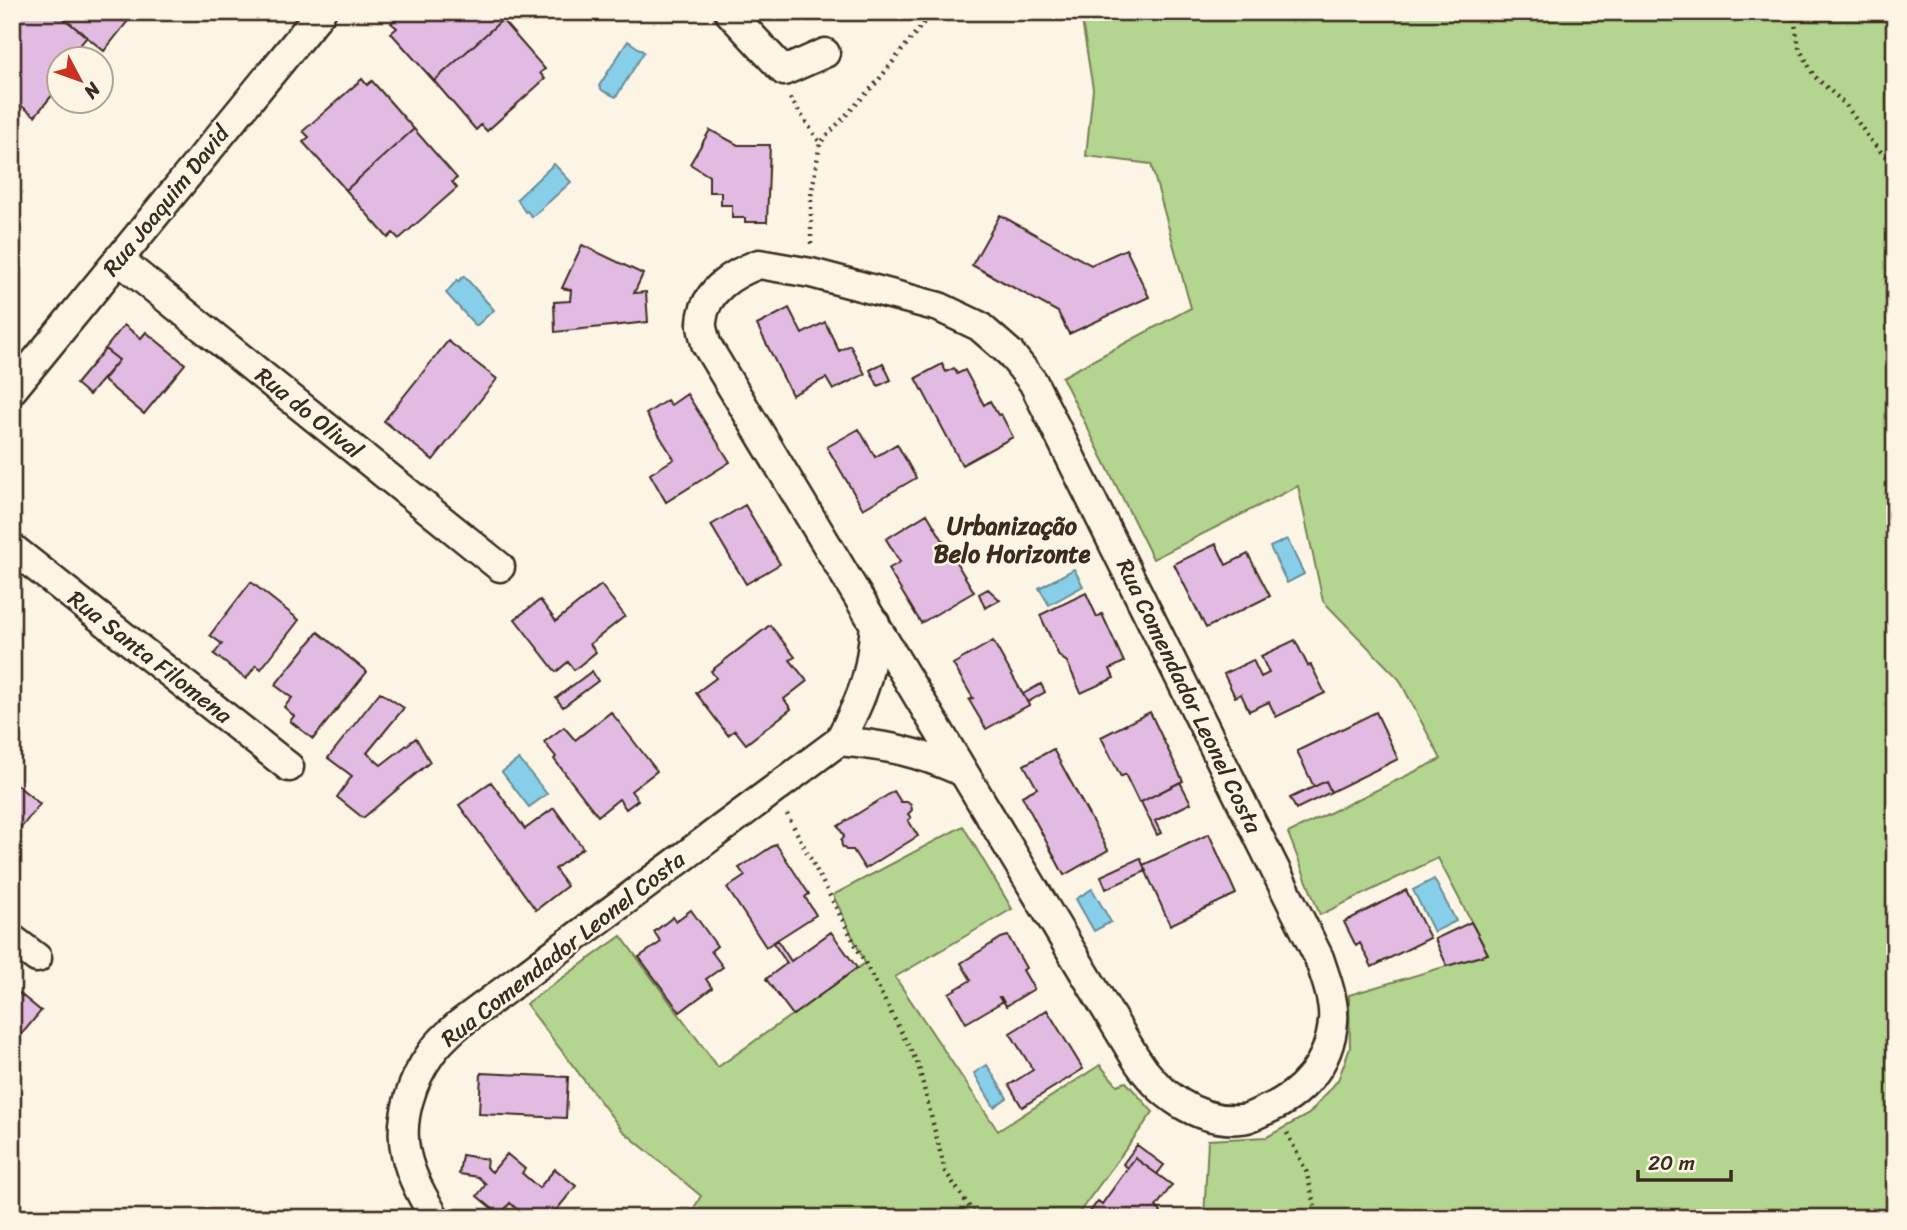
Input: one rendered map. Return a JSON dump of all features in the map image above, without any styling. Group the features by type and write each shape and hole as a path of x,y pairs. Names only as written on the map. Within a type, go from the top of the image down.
{"street":[{"name":"Rua Joaquim David","path":"12,390 321,12"},
{"path":"729,12 784,71 825,53"},
{"name":"Rua do Olival","path":"118,259 500,567"},
{"name":"Rua Comendador Leonel Costa","path":"759,264 811,273 939,307 979,326 1010,353 1033,382 1319,958 1334,1018 1329,1048 1316,1073 1298,1091 1274,1107 1242,1119 1215,1117 1188,1108 1165,1093 1144,1072 706,344 701,322 708,302 721,284 739,271 759,264"},
{"name":"Rua Santa Filomena","path":"12,548 289,767"},
{"name":"Rua Comendador Leonel Costa","path":"435,1218 420,1192 406,1153 405,1118 416,1079 432,1051 458,1025 839,741 866,687 872,660 874,623"},
{"path":"839,741 901,749 927,756 961,771"},
{"path":"12,939 37,958"}],"path":[{"path":"811,273 811,196 820,143 877,82 932,12"},
{"path":"1793,12 1799,47 1814,76 1845,104 1871,141 1895,167"},
{"path":"784,71 784,90 820,143"},
{"path":"774,789 918,1064 945,1171 977,1218"},
{"path":"1274,1107 1306,1171 1318,1218"}],"green space":[{"path":"1085,12 1895,12 1895,1218 1204,1218 1208,1140 1267,1137 1309,1114 1338,1080 1350,1048 1349,995 1488,954 1438,858 1320,915 1288,833 1441,759 1399,679 1323,601 1298,486 1153,559 1062,377 1191,308 1151,164 1086,156 1093,89 1082,21"},
{"path":"963,826 1012,909 895,977 998,1131 1100,1065 1117,1085 1126,1082 1153,1112 1075,1218 688,1218 701,1196 622,1130 526,1004 621,936 718,1067 865,963 833,895"}],"water":[{"path":"628,41 644,52 616,97 599,86"},
{"path":"554,164 571,182 532,217 525,212 517,199"},
{"path":"464,276 494,310 476,326 446,293"},
{"path":"1287,539 1304,574 1287,583 1270,547"},
{"path":"1074,569 1083,586 1049,605 1039,588"},
{"path":"519,759 547,794 529,807 502,772"},
{"path":"1434,879 1456,921 1434,932 1413,890"},
{"path":"1092,889 1111,922 1094,931 1076,899"},
{"path":"987,1065 1007,1098 994,1107 974,1073"}],"building":[{"path":"12,12 56,12 87,37 79,46 46,46 46,103 35,116 12,99"},
{"path":"56,12 135,12 108,46 98,46"},
{"path":"403,12 495,12 502,20 434,81 391,33 397,28 391,23"},
{"path":"502,20 545,69 540,73 545,79 487,131 481,125 476,130 434,81"},
{"path":"362,79 367,85 372,81 414,129 346,190 303,142 309,137 303,131"},
{"path":"414,129 457,178 452,182 457,188 399,239 393,233 388,238 346,190"},
{"path":"710,130 738,145 770,145 767,222 745,222 745,218 732,218 732,205 721,205 721,192 709,192 709,176 690,164"},
{"path":"1000,215 1091,265 1126,249 1149,297 1069,334 1058,312 972,265"},
{"path":"582,245 643,274 634,293 646,292 648,322 555,332 554,302 570,301 571,290 562,288"},
{"path":"789,308 802,334 825,322 839,351 850,345 865,374 833,390 826,378 792,395 757,325"},
{"path":"124,325 141,338 146,332 185,364 144,414 103,380 119,360 105,349"},
{"path":"448,341 497,379 433,460 384,421"},
{"path":"105,349 119,360 89,395 76,384"},
{"path":"883,363 891,380 878,386 870,370"},
{"path":"942,364 946,372 954,368 957,374 965,370 984,405 990,401 998,415 1001,414 1013,437 962,465 916,378"},
{"path":"687,394 730,462 666,502 650,474 674,459 646,414 667,400 671,405"},
{"path":"859,429 875,457 897,444 916,478 863,509 827,447"},
{"path":"745,505 780,564 746,584 711,525"},
{"path":"927,514 974,592 921,623 888,569 900,562 886,539"},
{"path":"1216,544 1226,565 1248,554 1270,596 1206,628 1174,564"},
{"path":"251,582 299,620 261,669 256,665 246,679 214,654 222,644 210,635"},
{"path":"601,585 625,616 590,644 596,652 574,670 568,662 556,672 515,619 540,600 556,621"},
{"path":"988,589 1000,600 985,608 979,594"},
{"path":"1086,593 1097,617 1102,614 1124,662 1110,669 1114,678 1081,693 1067,662 1059,656 1040,615"},
{"path":"770,625 795,657 790,660 807,681 784,699 791,709 746,744 735,730 728,735 696,693 716,678 711,671"},
{"path":"318,632 367,672 313,739 290,721 294,716 284,707 292,698 275,685"},
{"path":"1295,640 1325,693 1276,717 1269,702 1249,711 1241,694 1235,697 1224,674 1253,660 1261,677 1269,673 1261,656"},
{"path":"993,641 1029,705 986,729 969,700 973,698 953,664"},
{"path":"592,671 598,681 563,707 556,698"},
{"path":"1041,684 1045,692 1028,702 1023,694"},
{"path":"380,692 404,708 367,753 381,765 416,738 430,762 363,818 337,797 352,776 328,758"},
{"path":"611,712 657,771 631,791 638,800 626,809 619,799 598,816 544,742 564,727 575,740"},
{"path":"1150,712 1183,781 1139,803 1125,774 1121,777 1101,737"},
{"path":"1376,712 1398,759 1331,792 1326,781 1314,787 1297,751"},
{"path":"1053,749 1108,850 1064,875 1022,796 1037,788 1024,765"},
{"path":"12,781 40,804 12,839"},
{"path":"1326,781 1331,792 1296,809 1290,798"},
{"path":"491,782 525,829 554,808 583,848 555,869 567,886 536,910 459,805"},
{"path":"1180,782 1191,803 1155,821 1161,833 1157,835 1141,802"},
{"path":"894,791 901,802 911,805 912,810 908,814 911,818 908,820 918,836 865,869 853,850 846,850 842,846 841,840 844,836 838,826"},
{"path":"1209,834 1236,894 1170,925 1143,865"},
{"path":"776,844 809,894 805,897 816,915 766,947 727,888 745,876 739,868"},
{"path":"1140,858 1146,871 1106,889 1101,876"},
{"path":"1406,890 1430,938 1372,967 1360,943 1356,946 1344,922"},
{"path":"691,910 717,946 711,951 723,967 706,979 712,988 680,1012 639,957 661,942 654,932 673,917 676,921"},
{"path":"1471,922 1488,954 1447,966 1435,939"},
{"path":"831,932 857,968 793,1015 766,979 787,963 773,943 777,940 791,961"},
{"path":"1008,936 1034,989 1006,1006 999,997 1002,1002 966,1023 949,993 971,980 961,963"},
{"path":"12,990 41,1011 12,1046"},
{"path":"1047,1010 1083,1069 1022,1107 1009,1085 1033,1070 1010,1033"},
{"path":"481,1073 568,1077 566,1118 479,1114"},
{"path":"1137,1145 1164,1165 1157,1174 1135,1158 1128,1168 1123,1164"},
{"path":"507,1154 525,1169 522,1173 539,1188 555,1169 576,1186 550,1218 511,1218 518,1210 510,1203 500,1215 477,1196 486,1184 478,1177 459,1174 462,1155 487,1159 486,1167 492,1172"},
{"path":"1135,1158 1172,1185 1156,1207 1161,1212 1157,1218 1089,1218 1087,1216 1098,1201 1102,1204"}],"district":[{"name":"Urbanização Belo Horizonte","path":"1012,540"}]}
